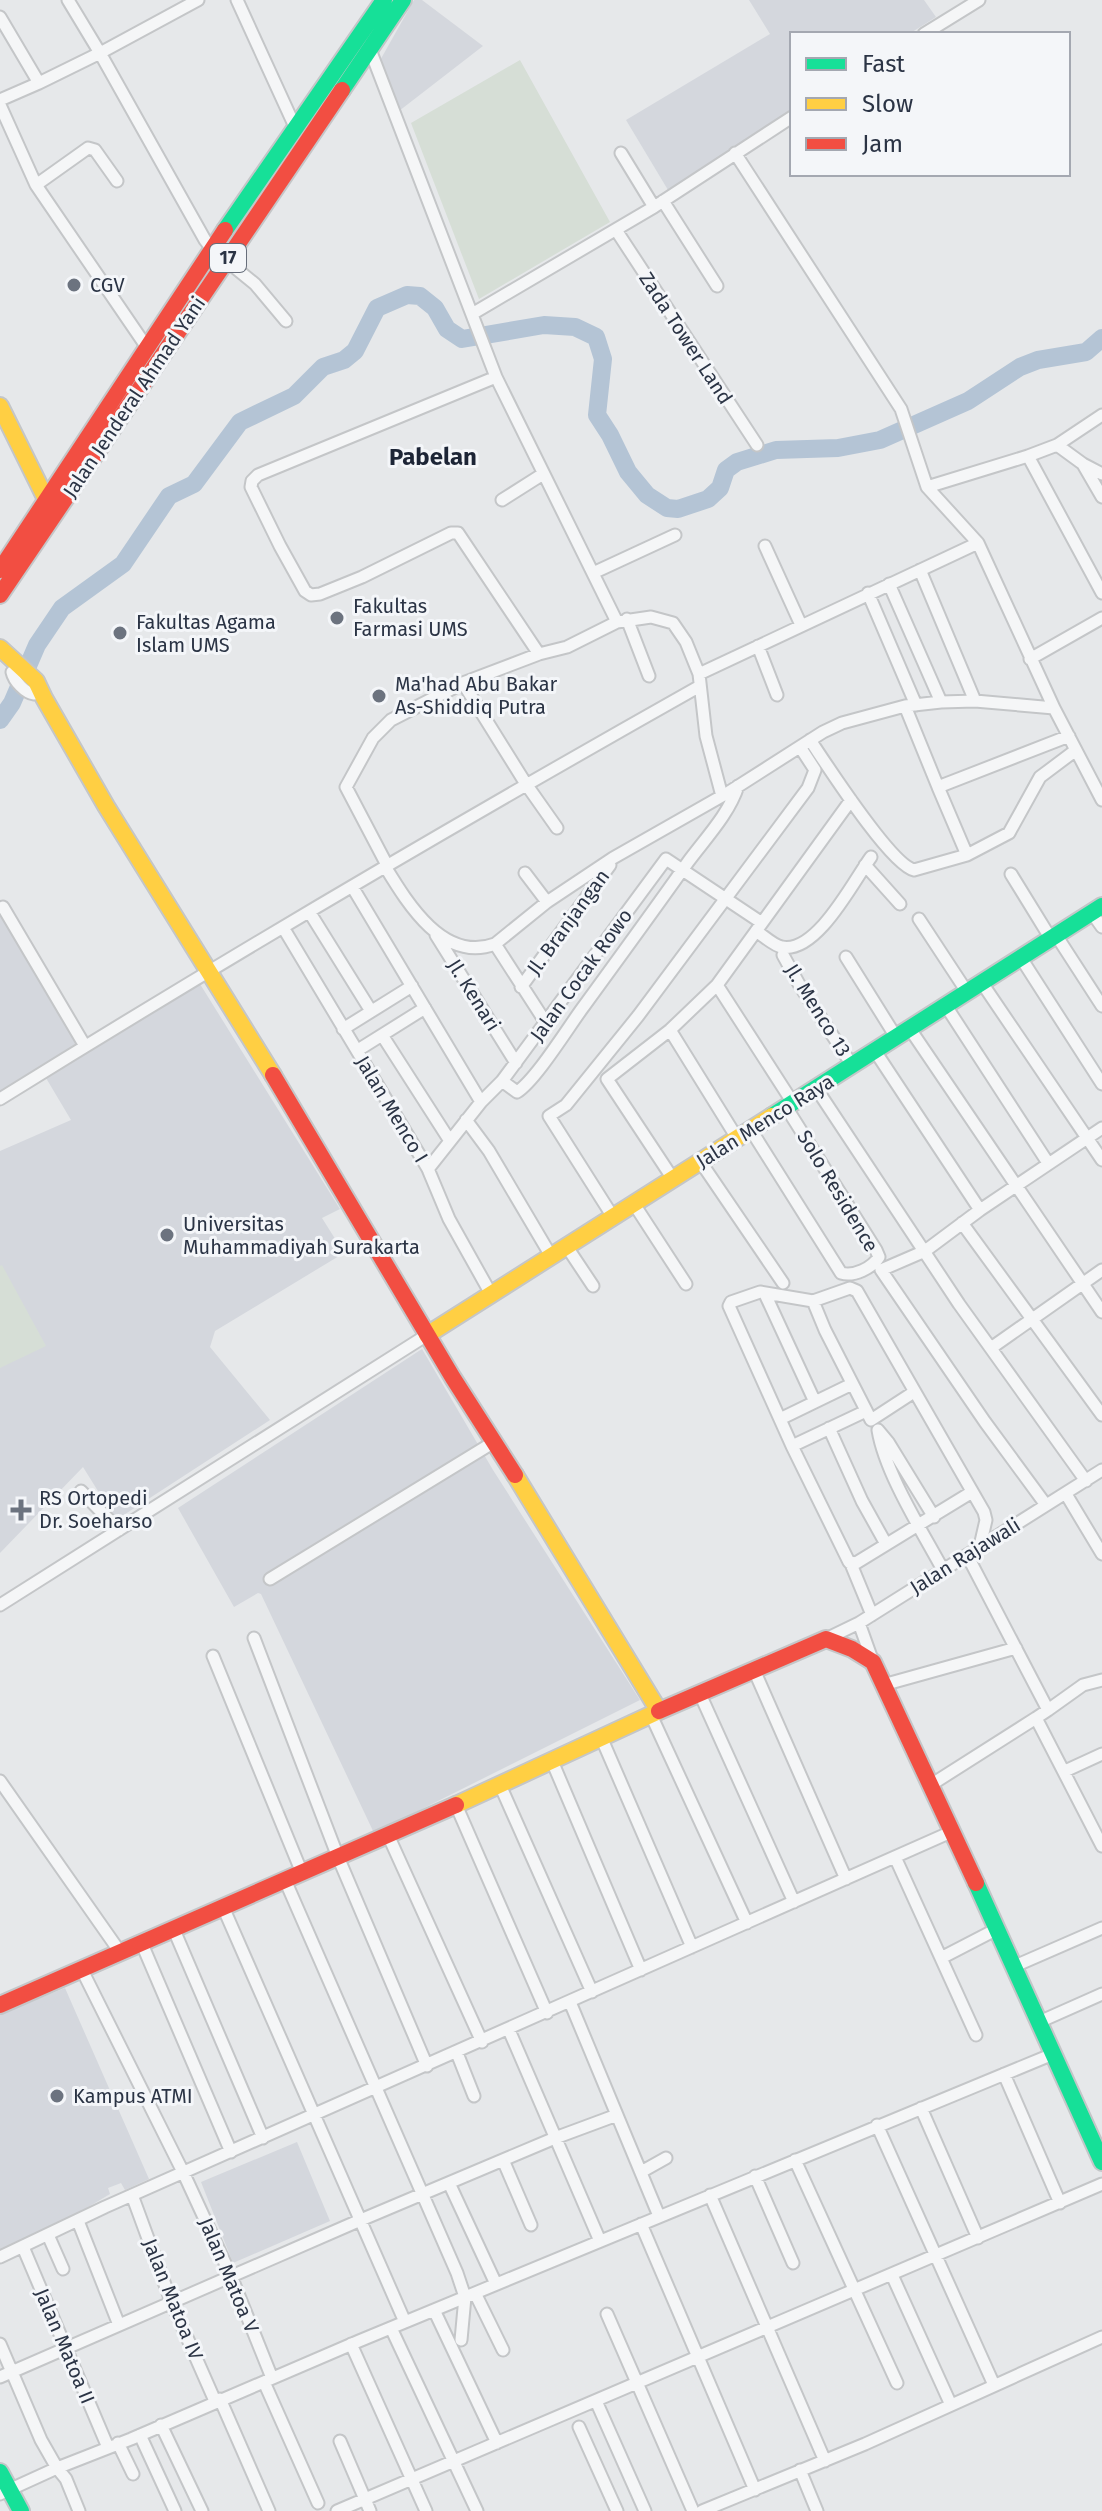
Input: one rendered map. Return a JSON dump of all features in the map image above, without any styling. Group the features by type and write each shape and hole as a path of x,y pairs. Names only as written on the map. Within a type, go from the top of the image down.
{"main road":[{"name":"Jalan Jenderal Ahmad Yani","path":"0,595 157,345 212,249 384,0"},
{"name":"Jalan Jenderal Ahmad Yani","path":"0,570 157,345 227,259 403,0"},
{"path":"0,406 47,501"},
{"path":"0,648 25,678 308,1132 427,1335 642,1682 655,1713"},
{"name":"Jalan Menco Raya","path":"427,1335 1097,910"},
{"path":"0,2005 826,1639 852,1649 873,1662 1015,1966 1102,2162"},
{"path":"642,1682 671,1697 694,1697"},
{"path":"0,2472 5,2492 21,2511"}],"street":[{"path":"68,0 212,249 255,284 286,321"},
{"path":"157,345 36,185 0,102 198,0"},
{"path":"237,0 296,129"},
{"path":"927,32 979,0"},
{"path":"0,17 39,83"},
{"path":"363,30 496,377 593,573 622,621 649,676"},
{"path":"474,319 790,118"},
{"path":"36,185 88,148 95,150 117,181"},
{"path":"621,153 717,286"},
{"path":"735,153 901,409 927,487 978,543 1030,659 1102,800"},
{"name":"Zada Tower Land","path":"616,230 757,445"},
{"path":"496,377 258,475 251,487 280,546 305,591 311,595 362,577 451,533 458,533 539,654"},
{"path":"927,487 1057,445 1102,415"},
{"path":"1057,445 1102,474"},
{"path":"1028,456 1102,593"},
{"path":"1083,464 1102,497"},
{"path":"502,500 543,474"},
{"path":"593,573 675,535"},
{"path":"0,1099 208,971 284,929 758,646 978,543"},
{"path":"765,546 801,625"},
{"path":"920,570 975,701"},
{"path":"889,584 941,702"},
{"path":"868,593 938,787 967,855"},
{"path":"722,796 708,746 699,680 683,635 673,623 656,617 622,621 567,647 539,654 463,683 386,724 373,738 347,782 348,793 405,897 431,928 449,941 479,948 495,944 547,902 616,857 722,796 805,743 852,719 941,702 975,701 1054,708"},
{"path":"1030,659 1102,618"},
{"path":"758,646 777,695"},
{"path":"463,683 557,828"},
{"path":"938,787 1069,736"},
{"path":"805,743 907,868 923,869 967,855 1009,833 1040,777 1076,750"},
{"path":"613,1217 549,1116 566,1105 638,1016 814,777 813,763 805,743"},
{"path":"1091,780 1102,773"},
{"path":"428,1169 481,1102 507,1086 519,1091 526,1084 729,807 738,786"},
{"path":"673,1179 607,1079 670,1030 717,985 851,800"},
{"name":"Jl. Branjangan","path":"521,987 616,857"},
{"name":"Jalan Cocak Rowo","path":"507,1086 516,1063 666,859 683,870"},
{"path":"683,870 725,898 780,947 792,947 814,936 868,861 900,904"},
{"path":"525,873 547,902"},
{"path":"1011,874 1102,1006"},
{"path":"353,888 481,1102"},
{"path":"3,907 85,1046"},
{"path":"1097,910 1102,927"},
{"path":"310,913 371,1011"},
{"path":"919,919 967,992"},
{"name":"Jl. Kenari","path":"431,928 516,1063"},
{"name":"Jalan Menco I","path":"284,929 428,1169 449,1219 491,1294"},
{"path":"495,944 546,1023"},
{"path":"602,948 618,959"},
{"name":"Jl. Menco 13","path":"783,955 852,1065"},
{"path":"846,957 1015,1187 1102,1312"},
{"path":"1021,958 1102,1084"},
{"path":"982,983 1102,1160"},
{"path":"717,985 790,1105"},
{"path":"343,1029 412,986"},
{"path":"946,1006 1048,1163"},
{"path":"358,1050 425,1008"},
{"path":"670,1030 744,1134"},
{"path":"382,1035 450,1141"},
{"path":"875,1051 980,1210"},
{"path":"816,1088 991,1348 1086,1481"},
{"name":"Solo Residence","path":"744,1134 841,1273 853,1274 877,1262 878,1254 790,1105"},
{"path":"466,1120 489,1151 551,1256"},
{"path":"1046,1505 881,1272 883,1268 912,1259 925,1251 1102,1128"},
{"path":"700,1161 783,1283"},
{"path":"634,1204 686,1284"},
{"path":"962,1223 1102,1415"},
{"path":"567,1247 593,1286"},
{"path":"991,1348 1102,1270"},
{"path":"872,1615 851,1564 844,1556 792,1446 729,1306 731,1302 757,1292 813,1301 853,1288 985,1516 980,1546"},
{"path":"765,1294 815,1402"},
{"path":"813,1301 872,1420 934,1517"},
{"path":"0,1605 427,1335"},
{"path":"780,1419 852,1384"},
{"path":"792,1446 829,1428 872,1420 914,1392"},
{"path":"872,1420 880,1444 943,1570"},
{"path":"829,1428 862,1501 886,1544"},
{"path":"270,1579 494,1442"},
{"name":"Jalan Rajawali","path":"826,1639 859,1623 1102,1470"},
{"path":"81,1491 119,1530"},
{"path":"851,1564 972,1492"},
{"path":"1066,1494 1102,1554"},
{"path":"967,1555 1048,1710"},
{"path":"859,1623 873,1662"},
{"path":"254,1638 338,1857 427,2066"},
{"path":"883,1685 1016,1648"},
{"path":"213,1656 302,1873"},
{"path":"754,1670 846,1879"},
{"path":"929,1786 1083,1685 1102,1680"},
{"path":"694,1697 794,1902"},
{"path":"655,1713 747,1923"},
{"path":"1036,1718 1102,1846"},
{"path":"601,1737 692,1947"},
{"path":"1065,1771 1102,1754"},
{"path":"552,1761 641,1970"},
{"path":"0,1781 120,1952"},
{"path":"500,1785 592,1992"},
{"path":"456,1805 547,2013"},
{"path":"0,2257 132,2195 951,1832"},
{"path":"388,1835 482,2042"},
{"path":"895,1857 976,2035"},
{"path":"285,1880 421,2194 470,2295 503,2350"},
{"path":"223,1907 405,2322"},
{"path":"1015,1966 1102,1928"},
{"path":"941,1958 997,1929"},
{"path":"174,1930 263,2138"},
{"path":"142,1944 231,2152"},
{"name":"Jalan Matoa V","path":"82,1970 231,2276 268,2380 318,2503"},
{"path":"1039,2022 1102,1994"},
{"path":"570,2002 659,2216"},
{"path":"509,2030 600,2241"},
{"path":"457,2053 474,2096"},
{"path":"5,2492 351,2344 1053,2054"},
{"path":"1004,2074 1060,2203"},
{"path":"921,2108 978,2238"},
{"path":"0,2377 421,2194 617,2115"},
{"path":"877,2125 994,2385"},
{"path":"641,2172 666,2158"},
{"path":"503,2160 531,2225"},
{"path":"795,2160 897,2383"},
{"path":"755,2176 793,2263"},
{"path":"449,2183 496,2284"},
{"path":"337,2511 367,2505 411,2481 497,2443 1102,2184"},
{"name":"Jalan Matoa IV","path":"132,2195 171,2301 269,2511"},
{"path":"710,2195 825,2461"},
{"path":"78,2221 119,2325"},
{"path":"641,2224 755,2490"},
{"path":"48,2235 63,2269"},
{"name":"Jalan Matoa II","path":"23,2247 66,2349 113,2444 133,2474"},
{"path":"892,2275 951,2405"},
{"path":"461,2340 470,2295"},
{"path":"434,2310 497,2443"},
{"path":"607,2314 693,2511"},
{"path":"391,2328 477,2511"},
{"path":"702,2511 825,2461 1102,2337"},
{"path":"0,2344 41,2440 66,2479 79,2511"},
{"path":"351,2344 426,2511"},
{"path":"596,2401 645,2511"},
{"path":"161,2425 202,2511"},
{"path":"579,2427 617,2511"},
{"path":"140,2435 175,2511"},
{"path":"340,2441 367,2505"},
{"path":"800,2470 817,2511"}],"shaded area":[{"path":"414,0 422,0 483,46 399,111 378,64"},
{"path":"749,0 924,0 936,17 912,32 790,32 790,110 668,190 626,120 770,34"},
{"path":"520,60 610,222 479,299 411,123"},
{"path":"0,905 81,1046 0,1095"},
{"name":"Universitas Muhammadiyah Surakarta","path":"200,984 340,1209 322,1218 344,1253 215,1331 210,1347 270,1420 116,1520 83,1467 0,1553 0,1151 71,1120 46,1078"},
{"path":"0,1266 46,1346 0,1368"},
{"path":"422,1349 493,1470 640,1700 374,1833 261,1594 234,1607 178,1508"},
{"name":"Kampus ATMI","path":"65,1988 149,2179 125,2190 121,2183 108,2188 110,2194 55,2227 0,2251 0,2014"},
{"path":"297,2142 330,2221 233,2263 201,2182"}],"waterway":[{"path":"0,720 12,703 37,645 62,608 123,564 169,496 194,484 240,422 294,396 323,367 344,360 355,351 377,308 407,295 420,296 435,308 447,329 462,339 544,325 575,327 596,337 603,359 597,415 628,472 647,495 667,508 678,509 708,499 720,488 726,470 737,462 776,450 838,448 880,440 968,401 1020,367 1038,360 1086,352 1102,338"}],"traffic: fast":[{"path":"225,230 384,0"},
{"path":"342,90 403,0"},
{"path":"772,1116 1102,906"},
{"path":"976,1883 1102,2162"},
{"path":"0,2472 21,2511"}],"traffic: slow":[{"path":"0,406 47,501"},
{"path":"0,648 36,681 106,806 273,1075"},
{"path":"427,1335 772,1116"},
{"path":"456,1805 659,1711 515,1475"}],"traffic: jam":[{"path":"0,595 342,90"},
{"path":"0,570 225,230"},
{"path":"273,1075 453,1378 515,1475"},
{"path":"659,1711 826,1639 852,1649 873,1662 976,1883"},
{"path":"0,2005 456,1805"}],"place":[{"name":"CGV","path":"74,285"},
{"name":"Fakultas Farmasi UMS","path":"337,618"},
{"name":"Fakultas Agama Islam UMS","path":"120,633"},
{"name":"Ma'had Abu Bakar As-Shiddiq Putra","path":"379,696"},
{"name":"Universitas Muhammadiyah Surakarta","path":"167,1235"},
{"name":"RS Ortopedi Dr. Soeharso","path":"21,1510"},
{"name":"Kampus ATMI","path":"57,2096"}],"district":[{"name":"Pabelan","path":"433,457"}]}
